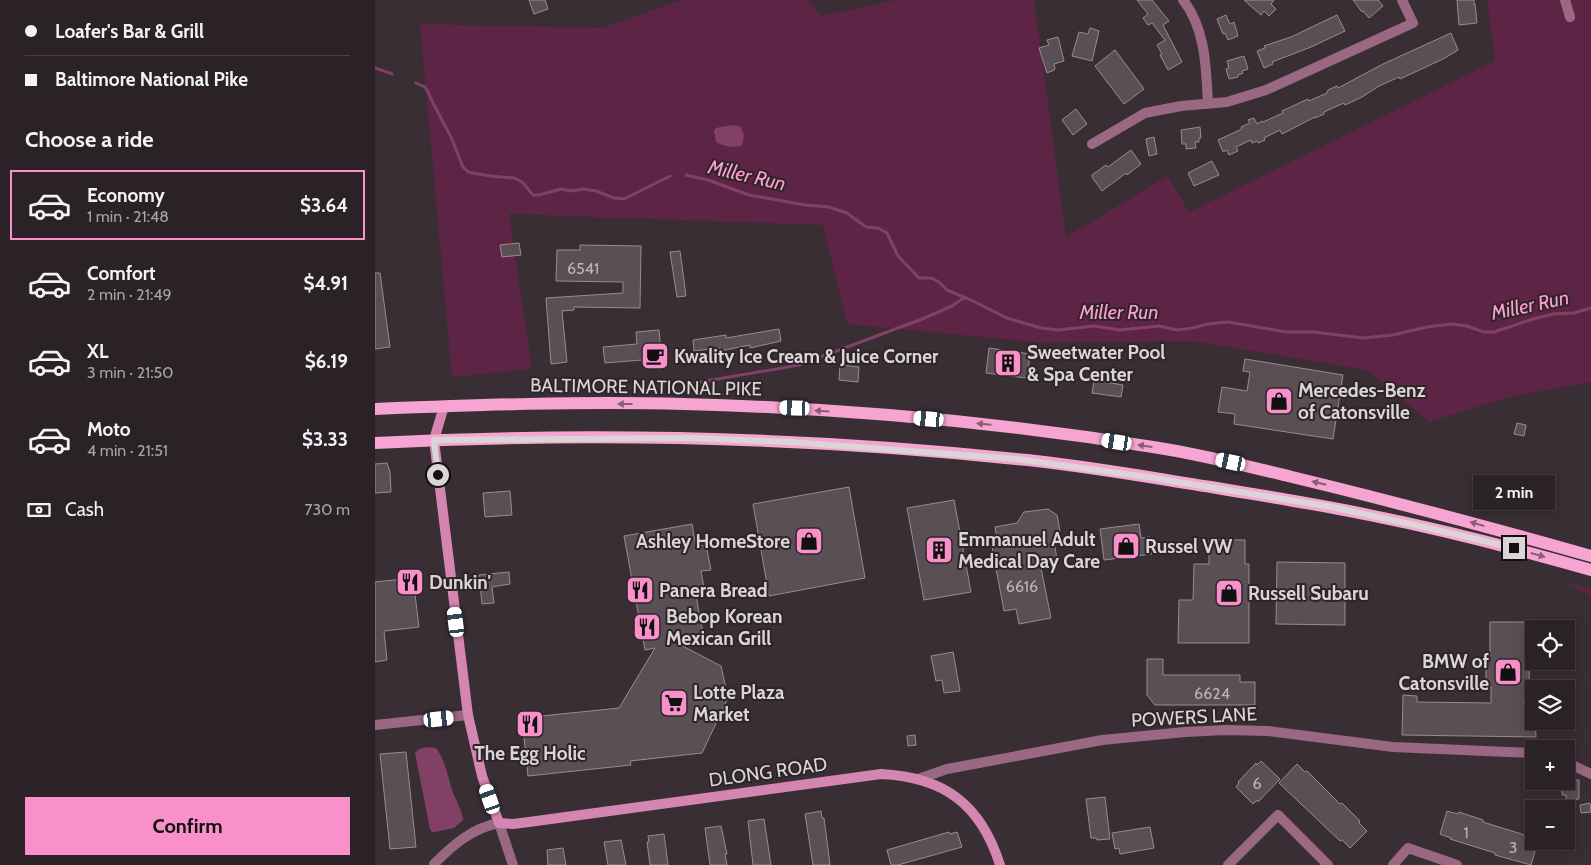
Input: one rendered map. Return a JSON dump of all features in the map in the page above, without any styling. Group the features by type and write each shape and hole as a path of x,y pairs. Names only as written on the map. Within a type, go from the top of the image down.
{"main road":[{"name":"BALTIMORE NATIONAL PIKE","path":"375,409 531,404 682,404 795,408 1014,427 1154,447 1231,462 1384,499 1591,556"},
{"path":"375,443 434,440 691,438 791,442 1016,459 1148,477 1359,512 1514,548 1591,570"}],"street":[{"path":"1183,0 1195,21 1201,38 1205,59 1208,104"},
{"path":"1092,144 1145,113 1181,106 1227,102 1266,90 1413,23 1402,0"},
{"path":"1565,0 1570,16"},
{"path":"444,406 434,440 468,715 482,776 513,865"},
{"path":"375,726 468,715"},
{"name":"POWERS LANE","path":"918,779 947,769 1102,740 1176,732 1268,731 1393,747 1525,752"},
{"path":"1575,766 1591,774"},
{"name":"DLONG ROAD","path":"499,823 529,822 881,774 899,775 934,784 952,794 966,805 988,833 1001,865"},
{"path":"1228,865 1278,815 1328,865"},
{"path":"431,865 458,841 472,832 485,826 499,823"},
{"path":"1393,865 1408,848 1457,865"}],"shaded area":[{"path":"681,0 808,0 821,16 895,0 1034,0 1066,237 1168,176 1189,212 1495,61 1487,0 1591,0 1591,382 1509,397 1429,422 1367,370 1192,341 1043,343 847,324 823,225 509,214 532,369 452,377 420,24 602,28"},
{"path":"731,125 739,126 742,131 744,137 742,145 736,147 716,142 714,131 716,128"},
{"path":"1564,582 1591,589 1591,596"},
{"path":"426,747 436,748 439,753 460,809 463,820 454,828 435,832 432,832 430,829 415,753 419,749"}],"building":[{"path":"529,0 545,0 548,9 534,14"},
{"path":"1137,0 1152,0 1169,21 1163,25 1182,62 1168,70 1157,45 1165,40 1152,23 1148,25 1143,18 1148,14"},
{"path":"1244,0 1274,0 1271,4 1276,9 1269,16 1264,11 1261,15"},
{"path":"1353,0 1378,0 1383,6 1369,18"},
{"path":"1457,0 1474,0 1477,23 1459,25"},
{"path":"1226,15 1230,24 1234,22 1238,36 1228,40 1225,33 1223,34 1217,19"},
{"path":"1337,15 1345,31 1272,62 1273,64 1264,68 1257,51 1265,48 1264,46 1291,37"},
{"path":"1090,28 1099,31 1092,61 1072,56 1079,32 1088,34"},
{"path":"1451,33 1458,50 1443,59 1400,79 1399,77 1379,86 1362,97 1324,112 1324,114 1282,134 1280,130 1258,143 1257,141 1252,143 1251,140 1236,147 1238,151 1229,155 1227,150 1223,152 1218,140 1242,129 1241,127 1250,123 1248,120 1254,118 1257,124 1263,122 1283,113 1282,111 1327,93 1328,90 1337,86 1338,88 1383,64"},
{"path":"1058,37 1064,61 1054,64 1055,69 1047,73 1039,48 1049,45 1047,40"},
{"path":"1115,50 1144,89 1124,104 1095,66"},
{"path":"1244,56 1248,69 1242,71 1243,73 1238,75 1238,77 1229,79 1226,69 1229,68 1227,61"},
{"path":"1076,109 1087,124 1073,135 1062,120"},
{"path":"1200,127 1201,138 1199,138 1199,142 1195,142 1196,148 1186,149 1186,144 1182,144 1181,130"},
{"path":"1154,137 1157,154 1149,156 1146,139"},
{"path":"1131,150 1141,164 1102,191 1092,175 1106,165 1108,167"},
{"path":"1212,161 1219,175 1194,186 1188,173"},
{"path":"519,243 521,255 502,257 500,245"},
{"path":"580,245 641,246 640,308 574,307 574,310 562,311 567,362 551,364 546,298 623,293 623,282 556,281 557,250 580,250"},
{"path":"680,251 686,296 677,297 670,252"},
{"path":"375,273 380,273 390,347 375,349"},
{"path":"779,329 781,341 750,348 750,345 720,351 720,348 694,351 693,340 726,335 726,338"},
{"path":"659,330 662,363 643,365 642,360 605,363 603,347 637,344 636,332"},
{"name":"Sweetwater Pool & Spa Center","path":"989,348 1030,354 1027,378 986,373"},
{"name":"Mercedes-Benz of Catonsville","path":"1245,359 1343,375 1333,439 1234,424 1235,414 1218,412 1222,387 1247,391 1250,372 1243,371"},
{"path":"840,365 859,367 858,382 839,380"},
{"path":"1094,380 1123,385 1121,397 1092,393"},
{"path":"1517,423 1526,425 1524,436 1514,434"},
{"path":"387,463 390,472 391,492 375,493 375,464"},
{"name":"Ashley HomeStore","path":"849,487 865,578 769,596 753,504"},
{"path":"510,491 512,515 485,517 483,493"},
{"name":"Emmanuel Adult Medical Day Care","path":"954,500 971,592 924,600 907,508"},
{"path":"1048,509 1057,515 1060,531 1054,540 1057,560 1040,563 1051,618 1019,624 1016,609 1004,611 992,547 998,545 995,527 1017,523 1024,512"},
{"path":"692,524 696,547 706,545 711,570 701,571 704,588 695,590 704,639 679,644 721,666 728,698 702,753 630,761 631,765 528,776 522,718 619,708 655,648 645,650 624,536"},
{"name":"Russel VW","path":"1139,524 1141,538 1150,537 1152,554 1104,560 1100,529"},
{"name":"Russell Subaru","path":"1209,540 1245,540 1245,564 1249,564 1249,643 1178,643 1179,600 1193,600 1194,564 1209,564"},
{"path":"1277,562 1345,563 1345,625 1276,624"},
{"path":"509,572 510,584 492,587 494,603 482,604 479,575"},
{"path":"413,578 419,627 384,631 387,660 375,662 375,582"},
{"name":"BMW of Catonsville","path":"1490,622 1525,622 1525,670 1529,670 1529,680 1525,680 1525,730 1536,730 1536,737 1402,735 1403,695 1417,696 1417,702 1491,703 1491,687 1486,687 1486,656 1490,656"},
{"path":"953,652 960,691 944,693 942,680 936,681 931,656"},
{"path":"1147,659 1163,659 1163,675 1240,675 1240,682 1255,682 1255,705 1155,705 1147,695"},
{"path":"915,735 916,745 908,746 907,736"},
{"path":"406,752 416,847 390,849 380,754"},
{"path":"1261,761 1280,779 1258,802 1257,800 1253,804 1236,787 1238,782 1256,763 1257,765"},
{"path":"1297,764 1305,772 1307,771 1340,804 1342,803 1367,831 1350,848 1342,840 1340,841 1279,783"},
{"path":"1575,780 1579,780 1579,799 1566,800 1566,795 1562,795 1562,790 1575,790"},
{"path":"1105,797 1110,839 1097,840 1096,838 1091,838 1086,799"},
{"path":"1590,803 1591,812 1581,813 1580,805"},
{"path":"821,811 822,818 824,818 830,865 813,865 805,814"},
{"path":"1447,811 1458,814 1459,812 1483,820 1483,822 1525,835 1525,850 1535,850 1531,865 1495,855 1495,853 1440,834"},
{"path":"764,819 771,865 753,865 748,821"},
{"path":"721,826 727,854 725,854 727,865 710,865 705,828"},
{"path":"1150,827 1154,848 1120,854 1119,848 1115,849 1112,833"},
{"path":"949,832 950,834 957,832 962,847 898,865 891,865 887,850"},
{"path":"664,834 668,865 650,865 648,836"},
{"path":"621,840 626,865 608,865 604,842"},
{"path":"563,848 566,865 548,865 547,850"}],"waterway":[{"name":"Miller Run","path":"375,68 392,74"},
{"name":"Miller Run","path":"416,83 425,87 428,92 451,137 463,167 468,172 514,178 522,182 533,195 561,189 571,191 584,189 624,199 670,176"},
{"name":"Miller Run","path":"686,175 708,180 749,195 805,205 829,207 847,213 866,227 878,228 887,233 898,256 919,278 931,278 939,282 947,290 1007,318 1041,328 1058,330 1094,326 1120,330 1159,326 1177,330 1228,322 1286,332 1314,332 1363,338 1393,335 1427,327 1451,324 1467,326 1484,332 1494,332 1553,314 1574,313 1591,308"},
{"path":"695,383 799,365 922,319 952,306 965,297"}],"place":[{"name":"Kwality Ice Cream & Juice Corner","path":"655,356"},
{"name":"Sweetwater Pool & Spa Center","path":"1008,363"},
{"name":"Mercedes-Benz of Catonsville","path":"1279,401"},
{"name":"Ashley HomeStore","path":"809,541"},
{"name":"Russel VW","path":"1126,546"},
{"name":"Emmanuel Adult Medical Day Care","path":"939,550"},
{"name":"Dunkin'","path":"410,582"},
{"name":"Panera Bread","path":"640,590"},
{"name":"Russell Subaru","path":"1229,593"},
{"name":"Bebop Korean Mexican Grill","path":"647,627"},
{"name":"BMW of Catonsville","path":"1508,672"},
{"name":"Lotte Plaza Market","path":"674,703"},
{"name":"The Egg Holic","path":"530,724"}],"route":[{"path":"438,475 434,440 602,437 791,442 1016,459 1078,466 1332,507 1514,548"}]}
